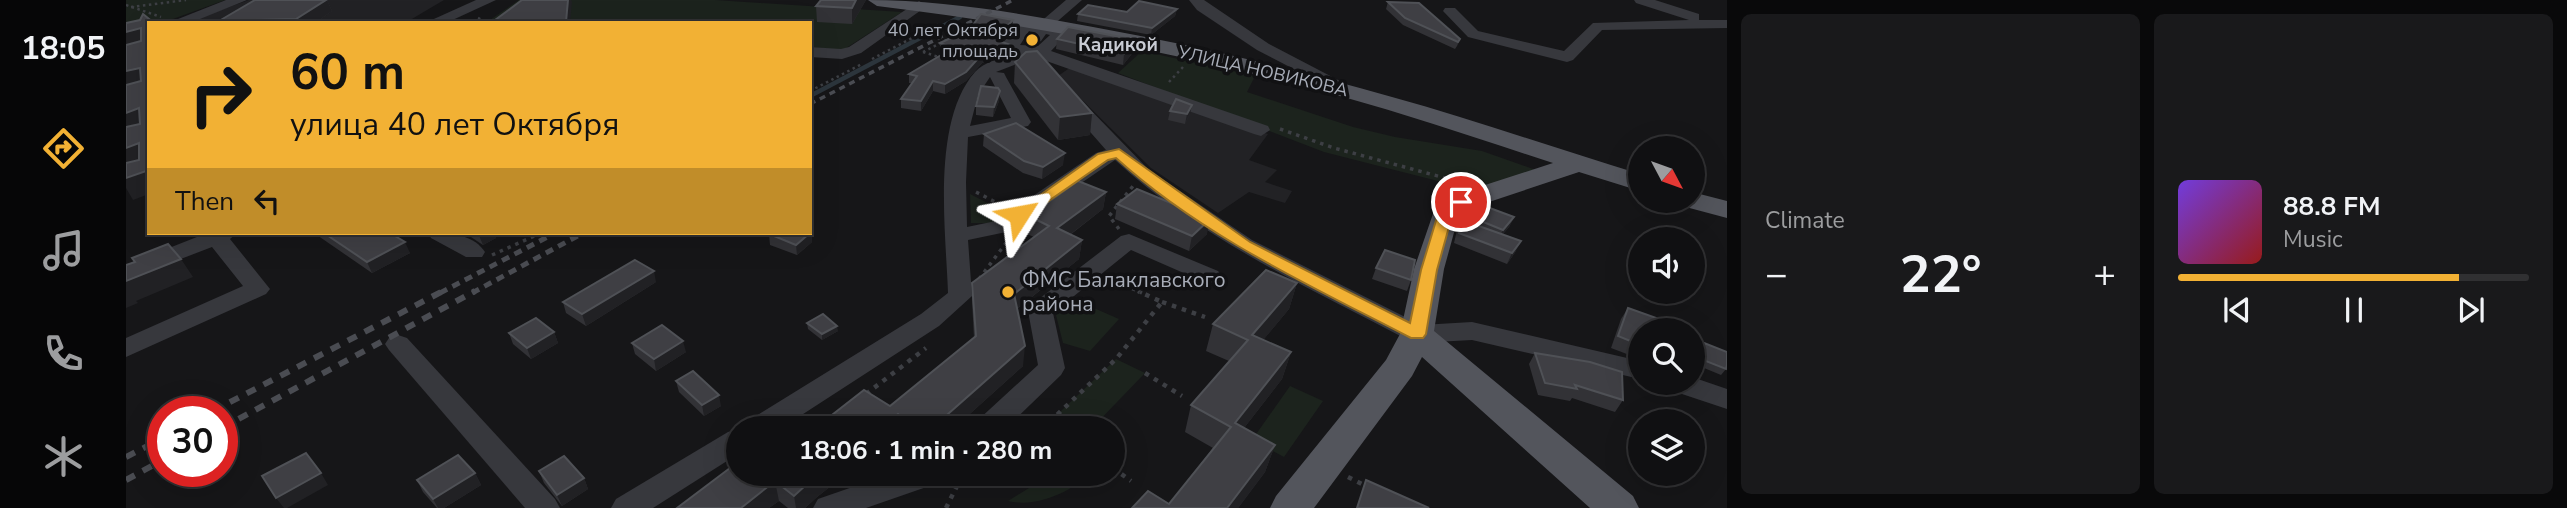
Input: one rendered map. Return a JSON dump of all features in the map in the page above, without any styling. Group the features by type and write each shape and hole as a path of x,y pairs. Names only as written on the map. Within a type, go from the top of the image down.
{"main road":[{"name":"УЛИЦА НОВИКОВА","path":"877,0 956,11 1194,54 1352,92 1628,179"},
{"path":"1291,508 1401,366 1417,334 1429,270 1445,214 1461,202 1577,164"},
{"path":"1705,204 1727,210"},
{"path":"1417,334 1618,508"}],"street":[{"path":"182,21 240,0"},
{"path":"447,15 442,11 458,0"},
{"path":"436,21 489,0"},
{"path":"1044,26 1075,0"},
{"path":"1196,0 1202,7 1263,47 1352,92"},
{"path":"1641,0 1719,23"},
{"path":"812,52 842,54 855,50 919,5"},
{"path":"1450,11 1473,34 1567,57 1598,26 1719,23"},
{"path":"1025,26 1044,26 1061,32 1042,51 1034,51 1015,49 1010,44 1025,26"},
{"path":"1034,51 1048,74 1119,153 1142,174 1244,245 1417,334 1472,331 1628,367"},
{"path":"779,416 930,320 960,296 956,155 965,109 975,83 1034,51 1265,127"},
{"path":"960,133 1022,122 990,75"},
{"path":"958,236 1003,226 1103,157 1119,153"},
{"path":"126,273 221,235 258,289 126,348"},
{"path":"443,235 474,252"},
{"path":"1001,416 1052,368 1040,312 1129,241 1210,276"},
{"path":"398,344 544,508"},
{"path":"1705,392 1727,399"},
{"path":"627,508 726,447"},
{"path":"830,508 893,486"}],"path":[{"path":"131,6 186,0"},
{"path":"126,5 171,21"},
{"path":"812,90 956,11 965,37"},
{"path":"962,32 923,52 990,75"},
{"path":"1164,87 1192,58"},
{"path":"1265,127 1495,191"},
{"path":"1129,241 1109,216 1142,174"},
{"path":"957,181 1019,215"},
{"path":"474,252 497,256 537,235"},
{"path":"1092,270 1162,302 1205,317"},
{"path":"1056,416 1116,359 1162,302"},
{"path":"1145,373 1182,396"},
{"path":"1323,466 1370,487"},
{"path":"1125,476 1131,481"},
{"path":"946,508 957,486"}],"shaded area":[{"path":"126,0 225,0 170,20 147,21 147,24 126,30"},
{"path":"249,0 444,0 408,21 190,21"},
{"path":"519,0 715,0 902,12 843,50 812,47 812,21 490,20"},
{"path":"1142,51 1255,76 1247,92 1353,127 1395,137 1482,151 1536,170 1481,192 1324,152 1118,73"},
{"path":"1071,67 1268,134 1249,160 1277,170 1265,182 1292,191 1285,203 1249,192 1218,213 1151,168 1058,76"},
{"path":"970,194 1009,214 1001,223 971,223"},
{"path":"1073,299 1119,319 1090,351 1063,343 1056,315"},
{"path":"1116,359 1145,373 1104,416 1056,416"},
{"path":"1290,386 1323,401 1284,457 1252,440"},
{"path":"1032,486 1074,486 1041,500 1019,503 1008,501"}],"building":[{"path":"255,0 326,0 296,19 219,21"},
{"path":"522,0 568,0 566,21 494,21"},
{"path":"821,0 856,0 852,8 816,6"},
{"path":"1139,1 1177,9 1152,28 1078,14 1088,5 1127,12"},
{"path":"1388,2 1419,3 1460,39 1458,42 1405,18"},
{"path":"143,14 152,21 147,21 147,171 126,178 126,163 139,160 139,143 126,148 126,127 140,124 139,108 126,113 126,85 141,81 140,68 126,71 126,45 141,41 141,28 126,32 126,23 140,20"},
{"path":"981,14 1013,20 1003,31 996,29 999,41 1008,44 982,54 966,72 945,84 933,81 921,101 901,99 917,76 909,74 953,48 940,43 970,29"},
{"path":"1068,27 1136,40 1124,54 1057,39"},
{"path":"1037,51 1092,113 1060,117 1015,62 1026,52"},
{"path":"981,86 998,88 1000,91 994,107 976,106"},
{"path":"1176,99 1192,105 1187,114 1170,111"},
{"path":"1016,123 1065,153 1043,167 1024,161 984,134"},
{"path":"1078,181 1106,192 1057,228 1082,240 1014,294 1025,346 946,416 831,416 864,390 890,406 976,336 972,283 1049,226 1029,216"},
{"path":"1137,189 1210,219 1192,236 1117,204"},
{"path":"1487,207 1514,217 1503,230 1476,219"},
{"path":"1462,220 1521,241 1512,253 1459,233"},
{"path":"327,235 393,235 405,242 367,262"},
{"path":"771,235 808,235 796,245"},
{"path":"168,244 181,259 126,281 126,265 135,262 132,258"},
{"path":"1385,250 1415,260 1411,280 1376,268"},
{"path":"635,260 654,271 582,314 563,302"},
{"path":"1266,270 1297,283 1252,335 1291,352 1235,423 1275,445 1227,508 1132,508 1148,491 1169,504 1231,427 1191,405 1248,340 1213,324"},
{"path":"1628,308 1656,318 1628,318 1628,340 1618,336"},
{"path":"823,314 837,326 822,334 807,323"},
{"path":"536,318 554,332 527,348 509,333"},
{"path":"662,325 683,341 654,359 632,343"},
{"path":"1705,343 1727,352 1726,369 1705,361"},
{"path":"1535,353 1590,362 1622,372 1623,400 1575,385 1577,389 1545,383"},
{"path":"693,371 719,395 702,405 676,381"},
{"path":"306,453 321,473 276,498 262,476"},
{"path":"458,455 475,473 433,499 417,480"},
{"path":"564,456 584,478 557,495 539,471"},
{"path":"726,471 726,486 769,486 741,508 677,508"},
{"path":"1366,480 1429,508 1357,508"},
{"path":"781,486 805,486 794,496"}],"waterway":[{"path":"812,95 960,17"}],"railway":[{"path":"812,103 1013,0"},
{"path":"440,293 551,235"},
{"path":"472,293 579,235"},
{"path":"238,398 443,291"},
{"path":"238,419 475,291"},
{"path":"126,457 147,446"},
{"path":"126,480 147,469"}],"place":[{"name":"40 лет Октября площадь","path":"1032,40"},
{"name":"ФМС Балаклавского района","path":"1008,292"}],"district":[{"name":"Кадикой","path":"1118,44"}],"route":[{"path":"1019,215 1103,157 1119,153 1142,174 1244,245 1417,334 1429,270 1445,214 1461,202"}]}
